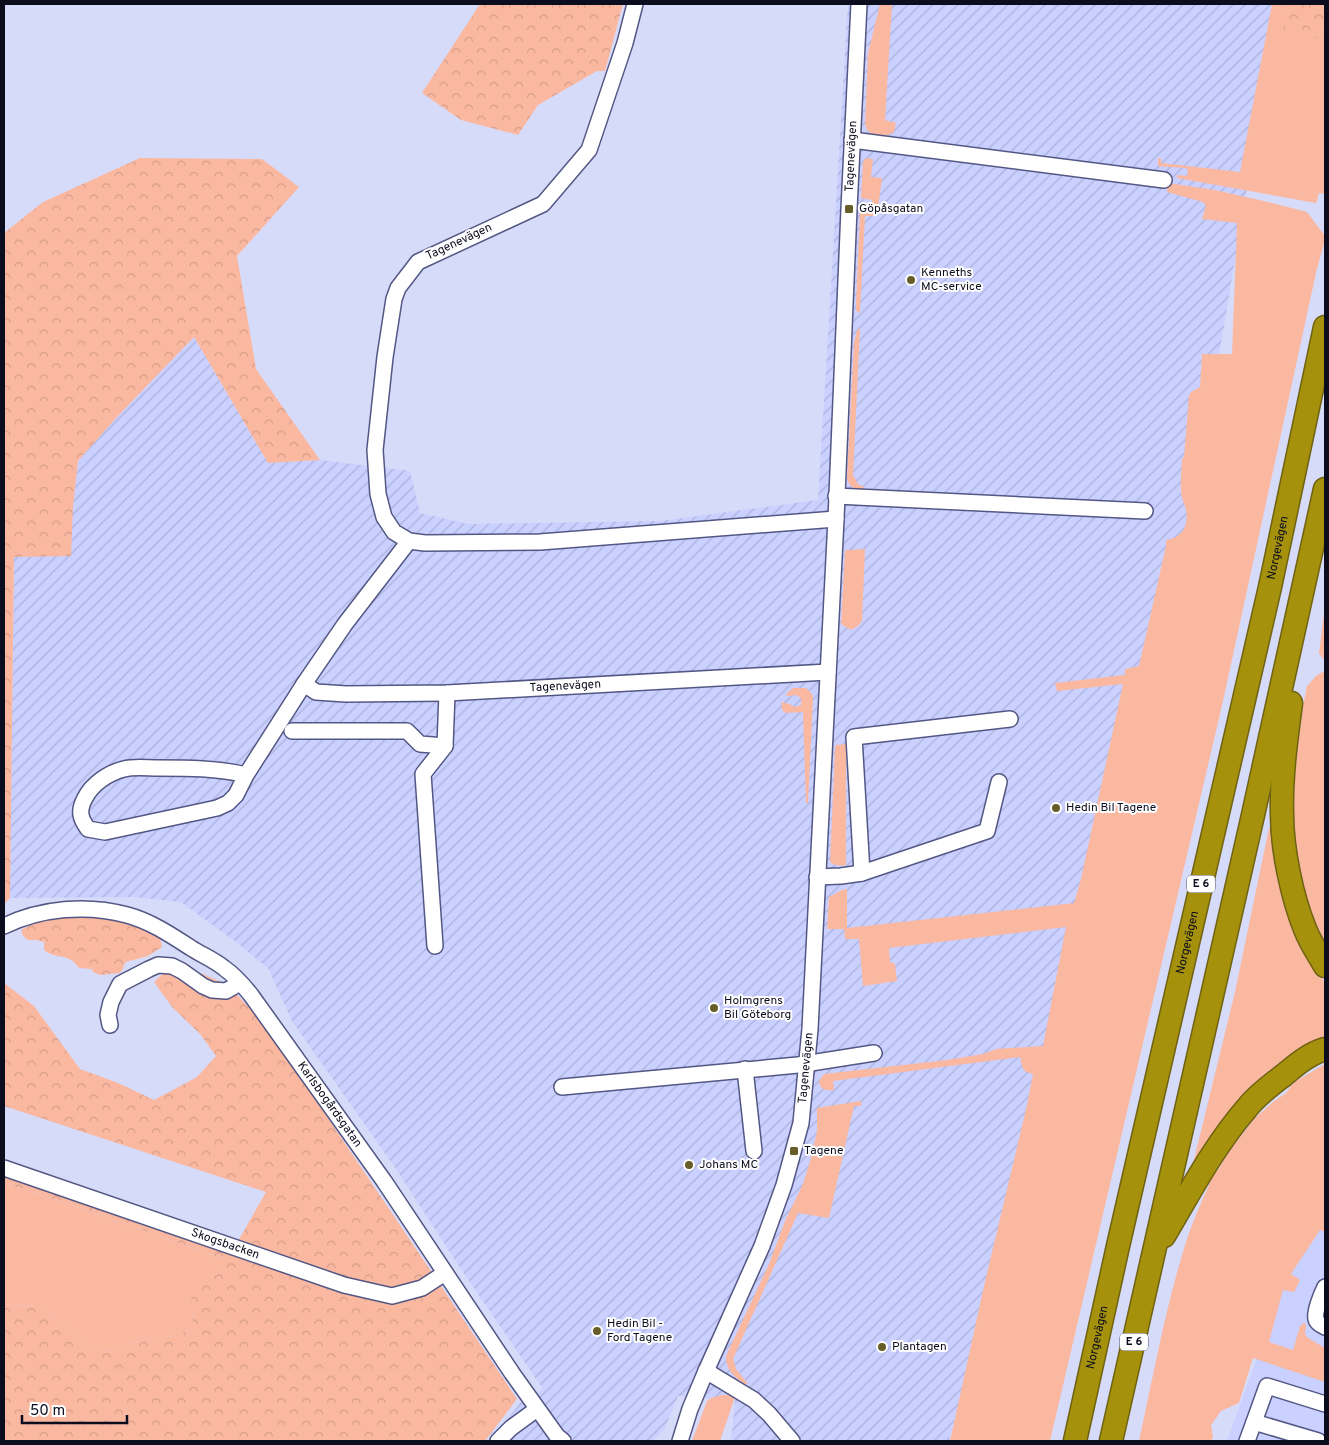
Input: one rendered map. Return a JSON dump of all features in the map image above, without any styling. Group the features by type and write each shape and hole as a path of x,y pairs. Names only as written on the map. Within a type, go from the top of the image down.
{"highway":[{"name":"Norgevägen","path":"1075,1441 1270,586 1325,327"},
{"name":"E 6","path":"1111,1441 1325,489"},
{"path":"1309,563 1288,730 1283,777 1282,815 1290,879 1297,906 1306,930 1325,966"},
{"path":"1153,1254 1201,1173 1248,1106 1306,1057 1325,1049"}],"street":[{"name":"Tagenevägen","path":"409,541 394,532 384,517 378,494 375,450 385,357 394,299 398,288 418,262 543,204 589,150 625,43 635,4"},
{"name":"Tagenevägen","path":"680,1441 690,1409 762,1246 784,1185 801,1123 810,1029 836,519 859,4"},
{"path":"852,140 1164,180"},
{"path":"836,496 1145,511"},
{"path":"246,775 201,768 124,769 102,778 88,792 81,805 81,819 88,829 105,832 217,808 228,803 236,795 246,775 304,684 345,624 409,541 425,543 540,542 836,519"},
{"name":"Tagenevägen","path":"304,684 316,692 346,694 447,693 828,672"},
{"path":"435,946 423,774 445,746 447,693"},
{"path":"862,873 854,737 1010,719"},
{"path":"292,732 407,731 420,744 445,746"},
{"path":"817,877 862,873 988,832 999,782"},
{"name":"Karlsbogårdsgatan","path":"4,926 48,912 76,909 105,910 128,915 160,928 224,968 240,982 384,1181 512,1373 557,1436 563,1441"},
{"path":"110,1025 108,1015 111,1002 120,984 158,965 172,966 212,990 226,991 240,982"},
{"path":"562,1087 807,1063 874,1053"},
{"path":"745,1069 754,1151"},
{"name":"Skogsbacken","path":"4,1168 344,1284 392,1296 422,1288 445,1273"},
{"path":"1325,1287 1316,1319 1325,1328"},
{"path":"706,1371 754,1400 792,1441"},
{"path":"1247,1441 1267,1386 1325,1404"},
{"path":"498,1441 511,1428 537,1409"},
{"path":"1254,1422 1318,1441"}],"shaded area":[{"path":"848,4 1278,4 1167,665 998,1254 949,1441 731,1441 735,1401 678,1396 664,1430 652,1441 490,1441 520,1403 543,1389 459,1266 396,1169 292,1021 268,968 181,902 134,897 10,898 14,556 73,507 78,461 117,417 194,337 268,463 320,460 410,471 420,513 468,524 660,521 818,500"},
{"path":"1308,1216 1325,1217 1325,1441 1227,1441"}],"green space":[{"path":"480,4 623,4 605,71 597,71 538,105 518,135 461,120 422,93"},
{"path":"880,4 892,4 885,120 896,123 894,132 889,135 869,132 865,124 868,53"},
{"path":"1272,4 1286,4 1284,10 1321,36 1325,25 1325,194 1319,193 1316,203 1177,178 1177,175 1187,176 1188,170 1185,168 1158,166 1158,158 1161,159 1161,163 1240,172"},
{"path":"1286,4 1325,4 1325,25 1321,36 1314,39 1306,39 1288,33 1283,27 1283,15"},
{"path":"140,158 262,159 299,187 237,256 256,369 320,460 268,463 194,337 117,417 78,461 73,507 71,556 14,557 10,898 4,904 4,233 43,202"},
{"path":"866,158 873,159 871,177 882,178 877,216 865,216 859,313 856,310 856,304 860,211 871,211 872,200 861,198 863,162"},
{"path":"1168,183 1215,190 1307,212 1325,236 1325,239 1223,701 1050,1441 950,1441 1033,1074 1024,1070 1020,1057 833,1081 834,1090 824,1089 819,1081 824,1074 947,1060 983,1054 996,1049 1043,1046 1066,927 889,948 890,962 895,964 897,981 863,986 859,939 845,939 844,929 827,929 829,897 847,889 847,928 1074,903 1081,879 1123,684 1057,691 1055,683 1125,675 1125,669 1139,666 1166,540 1180,534 1185,526 1187,516 1181,483 1189,395 1200,387 1202,354 1232,354 1237,223 1202,219 1206,206 1203,202 1167,192"},
{"path":"860,329 853,475 858,484 864,487 864,489 855,488 850,485 847,477 854,343 857,330"},
{"path":"865,549 862,621 851,630 841,624 845,551"},
{"path":"1325,605 1325,661 1319,653"},
{"path":"1325,667 1325,951 1302,899 1292,817 1295,745 1307,686 1316,676 1324,671"},
{"path":"793,688 806,688 813,698 808,803 806,803 803,712 786,713 782,710 781,702 795,707 801,705 801,698 796,695 785,695"},
{"path":"846,744 846,865 839,866 830,862 835,749 836,745"},
{"path":"1269,828 1272,829 1303,947 1325,983 1325,1036 1309,1044 1229,1113 1205,1145 1189,1180 1235,992"},
{"path":"93,914 148,928 160,937 162,947 148,956 126,962 120,973 100,975 93,972 92,969 79,968 75,963 66,958 49,953 44,950 44,942 28,940 23,936 21,930 36,922 57,917"},
{"path":"175,962 228,985 266,1026 517,1399 485,1441 4,1441 4,1305 39,1306 83,1342 103,1353 145,1339 174,1336 193,1328 191,1291 220,1271 226,1260 4,1183 4,1162 237,1243 266,1192 4,1106 4,983 34,1006 80,1069 118,1083 154,1100 197,1077 216,1056 200,1034 172,1007 154,982"},
{"path":"1325,1064 1325,1232 1320,1230 1291,1274 1300,1280 1294,1292 1283,1290 1269,1342 1293,1350 1300,1326 1304,1323 1306,1324 1305,1334 1308,1338 1325,1348 1325,1382 1253,1358 1239,1403 1221,1411 1211,1425 1213,1437 1211,1441 1139,1441 1173,1287 1190,1229 1210,1183 1208,1181 1214,1170 1218,1170 1230,1150 1255,1118 1286,1093 1296,1081"},
{"path":"861,1101 861,1106 854,1106 829,1218 798,1213 733,1359 736,1369 748,1384 745,1384 731,1373 727,1365 726,1356 769,1264 785,1221 803,1184 817,1131 817,1108"},
{"path":"4,1183 226,1260 220,1271 192,1291 193,1328 174,1336 145,1339 103,1353 83,1342 39,1306 4,1305"},
{"path":"722,1395 735,1397 720,1441 692,1441 707,1401"}],"place":[{"name":"Göpåsgatan","path":"849,209"},
{"name":"Kenneths MC-service","path":"911,280"},
{"name":"Hedin Bil Tagene","path":"1056,808"},
{"name":"Holmgrens Bil Göteborg","path":"714,1008"},
{"name":"Tagene","path":"794,1151"},
{"name":"Johans MC","path":"689,1165"},
{"name":"Hedin Bil - Ford Tagene","path":"597,1331"},
{"name":"Plantagen","path":"882,1347"}]}
